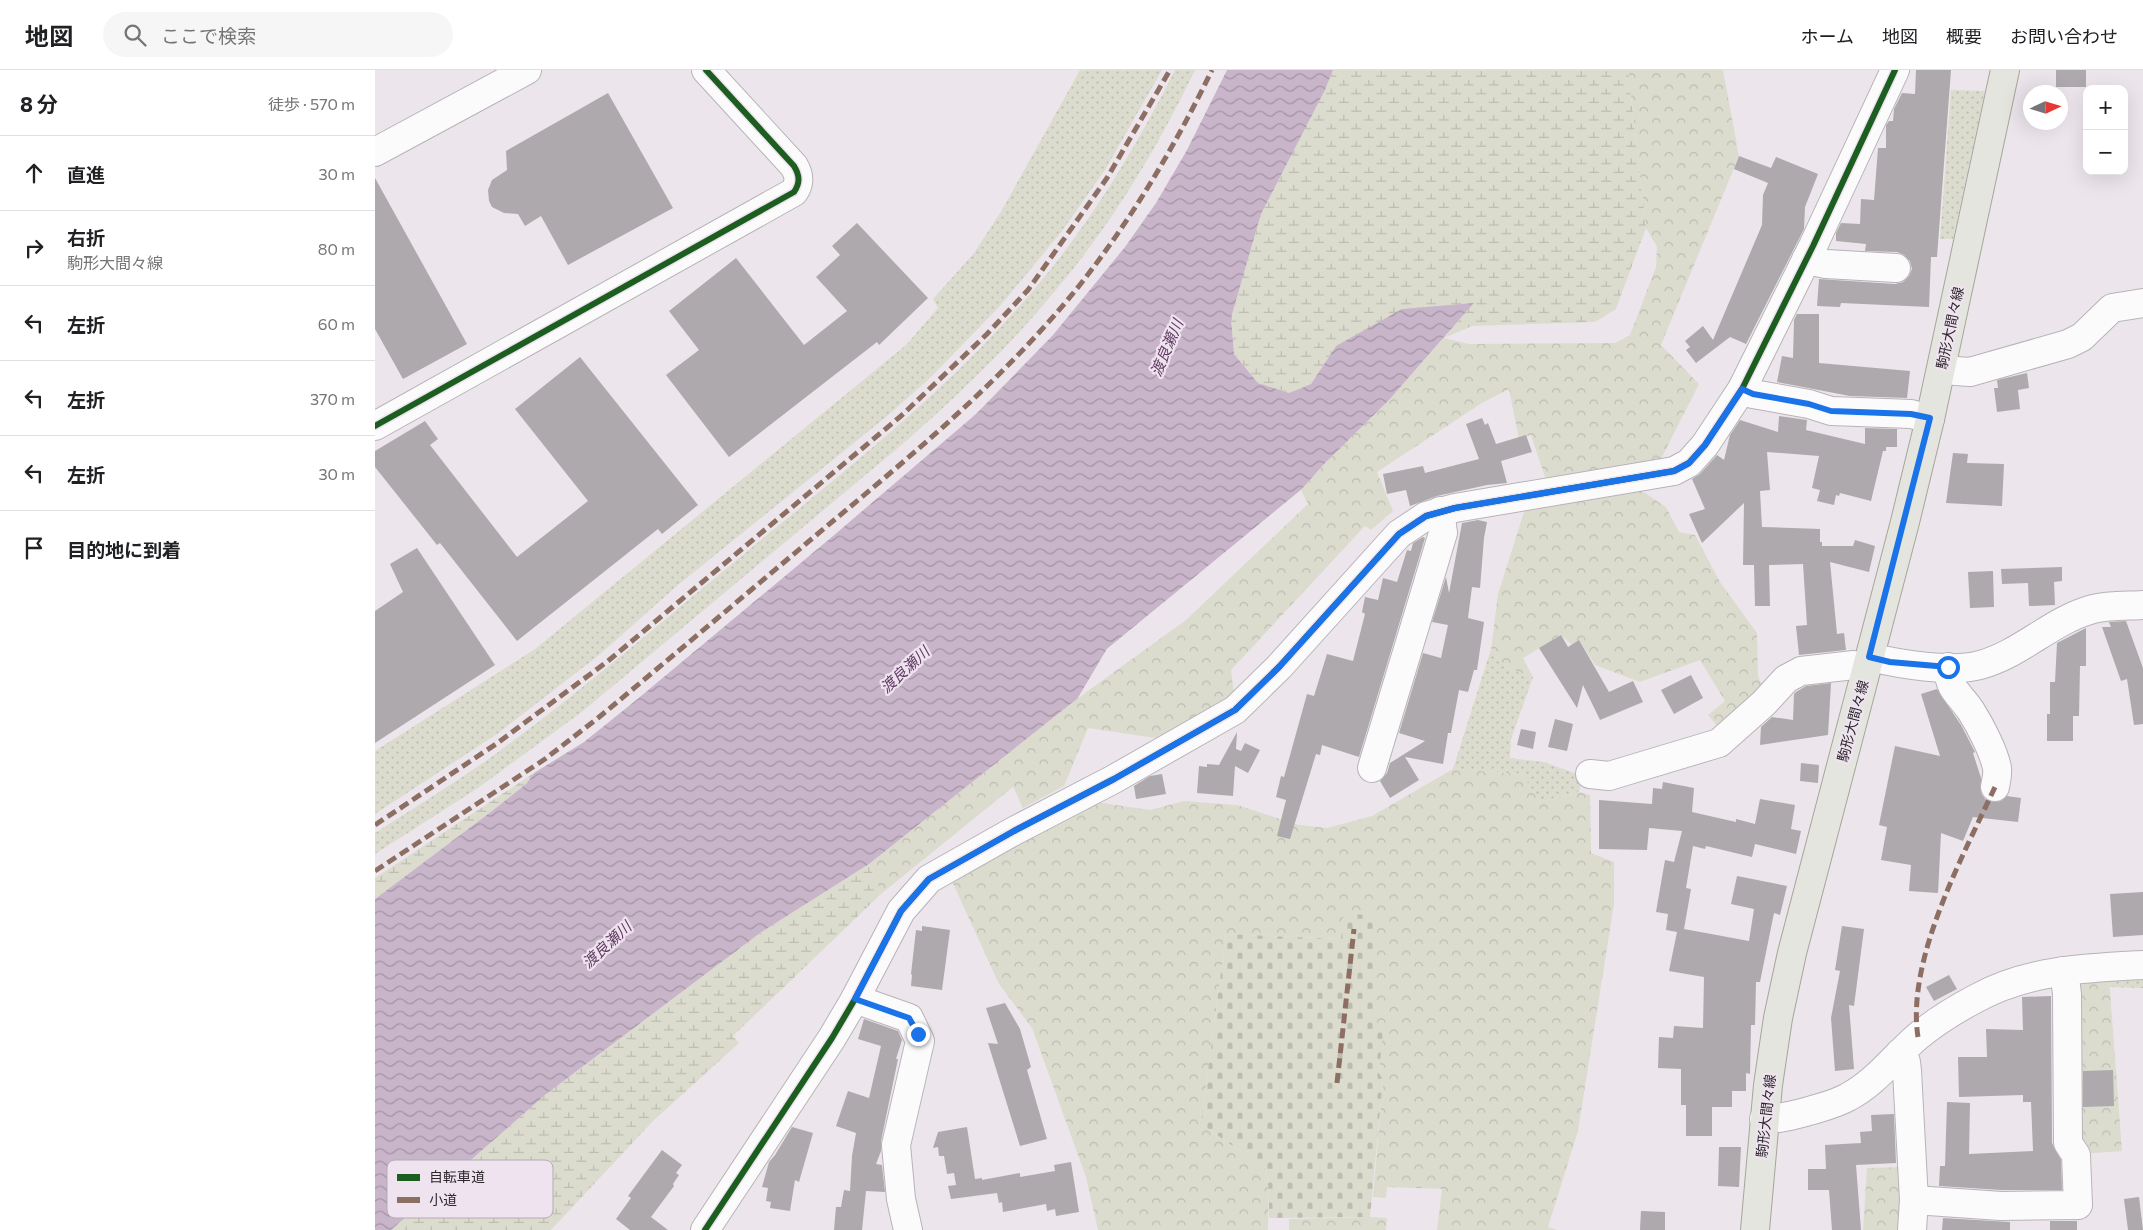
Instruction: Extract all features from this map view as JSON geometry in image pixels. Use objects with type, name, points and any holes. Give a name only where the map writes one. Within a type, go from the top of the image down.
[{"type":"main road","name":"駒形大間々線","points":[[1755,1230],[1765,1118],[1778,1018],[1792,953],[1942,370],[2005,70]]},
{"type":"street","points":[[375,152],[527,70]]},
{"type":"street","points":[[375,426],[793,192],[798,185],[799,178],[794,166],[705,70]]},
{"type":"street","points":[[705,1230],[822,1054],[855,999],[901,911],[929,879],[1014,831],[1114,779],[1235,710],[1279,667],[1399,534],[1417,520],[1440,511],[1674,471],[1689,463],[1705,445],[1742,389],[1806,260],[1895,70]]},
{"type":"street","points":[[1806,260],[1826,264],[1896,268]]},
{"type":"street","points":[[1942,370],[1970,372],[2068,344],[2082,337],[2112,308],[2143,303]]},
{"type":"street","points":[[1742,389],[1753,394],[1809,404],[1831,411],[1911,414],[1930,418]]},
{"type":"street","points":[[1373,768],[1443,533],[1440,511]]},
{"type":"street","points":[[1590,774],[1609,776],[1719,743],[1786,679],[1801,671],[1868,662],[1948,667],[1979,666],[2017,650],[2062,622],[2092,609],[2105,606],[2141,612]]},
{"type":"street","points":[[1948,667],[1950,683],[1954,691],[1971,710],[1991,750],[1997,769],[1995,787]]},
{"type":"street","points":[[1765,1118],[1776,1119],[1793,1115],[1845,1099],[1871,1081],[1930,1027],[1979,997],[2020,980],[2064,971],[2143,965]]},
{"type":"street","points":[[1914,1200],[2001,1206],[2078,1205],[2076,1156],[2068,1143],[2067,994],[2064,971]]},
{"type":"street","points":[[855,999],[909,1018],[913,1022],[920,1041],[896,1145],[901,1199],[907,1230]]},
{"type":"street","points":[[1900,1053],[1907,1071],[1914,1200],[1913,1230]]},
{"type":"green space","points":[[1080,70],[1162,70],[1105,170],[1062,231],[1000,306],[929,379],[886,417],[678,585],[599,655],[497,734],[375,814],[375,751],[535,649],[906,345],[938,308],[933,299],[974,253],[1002,210]]},
{"type":"green space","points":[[1175,70],[1195,70],[1165,128],[1132,185],[1076,266],[1038,311],[983,370],[905,442],[583,711],[478,788],[375,854],[375,833],[486,761],[590,682],[891,432],[966,362],[1036,287],[1076,236],[1129,155]]},
{"type":"green space","points":[[1333,70],[1628,70],[1646,228],[1616,309],[1595,322],[1472,326],[1444,338],[1473,304],[1336,346],[1311,384],[1289,393],[1258,383],[1234,354],[1231,318],[1261,214],[1325,90]]},
{"type":"green space","points":[[1628,70],[1723,70],[1739,156],[1661,345],[1699,384],[1659,463],[1547,483],[1531,435],[1519,439],[1509,389],[1482,403],[1377,472],[1393,511],[1371,530],[1365,526],[1231,670],[1234,694],[1162,739],[1088,728],[1064,786],[1023,808],[1013,787],[881,894],[869,864],[1078,698],[1186,620],[1308,504],[1301,490],[1325,463],[1389,400],[1444,338],[1469,344],[1615,343],[1630,335],[1656,267],[1657,247],[1646,228]]},
{"type":"green space","points":[[1951,90],[1985,91],[1953,239],[1940,239]]},
{"type":"green space","points":[[1639,489],[1666,507],[1679,532],[1695,535],[1720,582],[1757,633],[1758,675],[1768,692],[1723,733],[1708,715],[1725,701],[1700,660],[1640,682],[1595,665],[1579,640],[1572,645],[1561,635],[1523,658],[1533,677],[1506,668],[1491,649],[1498,594],[1525,509]]},
{"type":"green space","points":[[1491,649],[1506,668],[1533,677],[1511,739],[1510,758],[1544,762],[1580,775],[1582,779],[1579,792],[1540,802],[1522,774],[1453,769]]},
{"type":"green space","points":[[1453,769],[1522,774],[1540,802],[1579,792],[1590,795],[1591,853],[1614,862],[1614,904],[1578,1131],[1548,1227],[1557,1230],[1437,1230],[1442,1189],[1387,1187],[1386,1198],[1373,1197],[1383,1080],[1379,1073],[1382,1032],[1375,1030],[1375,916],[1344,914],[1342,939],[1226,934],[1201,1124],[1266,1169],[1269,1192],[1268,1230],[1098,1230],[1086,1177],[1032,1028],[999,984],[950,877],[1096,802],[1150,810],[1184,801],[1237,805],[1299,825],[1327,828],[1372,816]]},
{"type":"green space","points":[[534,773],[526,784],[492,811],[375,899],[375,878]]},
{"type":"green space","points":[[869,864],[881,894],[733,1036],[739,1043],[652,1122],[551,1230],[391,1230],[405,1218],[553,1218],[553,1160],[471,1160],[545,1095],[760,933]]},
{"type":"green space","points":[[1344,913],[1375,916],[1375,1030],[1383,1032],[1379,1073],[1383,1080],[1370,1217],[1269,1218],[1269,1192],[1266,1169],[1201,1124],[1226,934],[1341,939]]},
{"type":"green space","points":[[2143,976],[2143,988],[2110,987],[2109,977]]},
{"type":"green space","points":[[2109,977],[2122,1151],[2080,1154],[2076,983]]},
{"type":"green space","points":[[1906,1167],[1906,1230],[1863,1230],[1867,1168]]},
{"type":"green space","points":[[1387,1218],[1386,1230],[1289,1230],[1289,1219]]},
{"type":"water","name":"渡良瀬川","points":[[1227,70],[1333,70],[1325,90],[1261,214],[1231,318],[1234,354],[1258,383],[1289,393],[1311,384],[1336,346],[1402,309],[1474,303],[1389,400],[1325,463],[1301,490],[1107,649],[1078,698],[869,864],[760,933],[545,1095],[471,1160],[387,1160],[387,1218],[405,1218],[391,1230],[375,1230],[375,899],[492,811],[526,784],[534,773],[584,742],[635,701],[976,414],[1053,335],[1125,247],[1156,203],[1187,150]]},
{"type":"pier","points":[[1301,490],[1302,492],[1109,651],[1084,694],[1078,698],[1107,649]]},
{"type":"building","points":[[1916,70],[1951,70],[1937,257],[1931,257],[1929,307],[1841,303],[1840,307],[1817,306],[1819,279],[1895,284],[1903,282],[1909,276],[1912,269],[1910,261],[1904,255],[1897,252],[1865,251],[1866,244],[1836,241],[1836,233],[1841,223],[1860,224],[1861,199],[1874,200],[1878,148],[1886,148],[1886,125],[1889,121],[1893,121],[1894,109],[1902,93],[1915,94]]},
{"type":"building","points":[[2056,70],[2086,70],[2086,85],[2083,85],[2083,87],[2056,85]]},
{"type":"building","points":[[608,93],[673,208],[568,265],[541,216],[525,226],[518,214],[504,213],[492,207],[489,201],[488,190],[492,180],[507,170],[506,151]]},
{"type":"building","points":[[1739,156],[1771,168],[1776,157],[1818,174],[1805,207],[1804,229],[1746,344],[1730,337],[1696,363],[1686,350],[1690,347],[1685,341],[1703,326],[1713,340],[1762,225],[1763,195],[1768,183],[1734,169]]},
{"type":"building","points":[[375,178],[467,344],[403,379],[375,329]]},
{"type":"building","points":[[857,223],[928,298],[879,345],[877,342],[729,457],[666,375],[699,350],[669,311],[736,258],[804,345],[847,311],[816,277],[840,255],[832,246]]},
{"type":"building","points":[[1797,314],[1819,314],[1819,363],[1910,371],[1907,398],[1850,396],[1777,382],[1782,356],[1793,358],[1794,320]]},
{"type":"building","points":[[580,357],[698,505],[662,534],[658,529],[517,641],[440,543],[437,545],[375,467],[375,451],[425,421],[438,439],[430,445],[517,557],[588,501],[515,409]]},
{"type":"building","points":[[2027,373],[2029,388],[2018,390],[2020,409],[1997,412],[1994,388],[1998,388],[1997,380]]},
{"type":"building","points":[[1779,416],[1807,420],[1806,430],[1865,444],[1865,428],[1897,429],[1897,447],[1886,447],[1886,451],[1883,451],[1871,501],[1840,493],[1839,496],[1836,495],[1834,505],[1817,501],[1820,490],[1812,488],[1819,456],[1767,452],[1770,490],[1760,491],[1762,527],[1820,529],[1820,542],[1822,542],[1822,546],[1853,546],[1855,540],[1875,546],[1869,572],[1830,562],[1837,634],[1844,633],[1846,650],[1799,655],[1796,626],[1807,625],[1803,564],[1769,565],[1770,606],[1755,606],[1754,565],[1743,565],[1744,503],[1702,543],[1689,514],[1705,509],[1692,479],[1700,474],[1717,455],[1724,460],[1730,435],[1740,420],[1778,432]]},
{"type":"building","points":[[1482,418],[1485,425],[1488,423],[1496,444],[1526,435],[1532,452],[1501,461],[1507,483],[1487,485],[1437,496],[1410,506],[1406,490],[1387,494],[1383,474],[1423,466],[1425,473],[1479,459],[1466,424]]},
{"type":"building","points":[[1953,453],[1968,454],[1967,463],[2004,464],[2002,506],[1946,503]]},
{"type":"building","points":[[1478,520],[1487,522],[1480,588],[1472,587],[1468,618],[1484,622],[1477,670],[1474,670],[1468,692],[1459,690],[1451,733],[1448,733],[1443,764],[1405,757],[1419,780],[1390,798],[1380,781],[1387,773],[1390,763],[1425,741],[1399,733],[1423,653],[1441,658],[1448,625],[1432,622],[1446,577],[1449,593],[1462,523]]},
{"type":"building","points":[[1423,537],[1425,538],[1359,757],[1322,745],[1320,755],[1316,754],[1290,839],[1277,836],[1286,800],[1276,797],[1281,776],[1284,777],[1307,694],[1314,696],[1327,654],[1353,661],[1365,614],[1362,612],[1365,597],[1378,600],[1383,578],[1397,582],[1407,550],[1411,551],[1413,543]]},
{"type":"building","points":[[417,548],[495,665],[375,743],[375,611],[403,592],[390,564]]},
{"type":"building","points":[[2062,567],[2062,581],[2054,582],[2055,605],[2029,606],[2028,583],[2002,584],[2001,569]]},
{"type":"building","points":[[1993,571],[1994,607],[1970,608],[1968,572]]},
{"type":"building","points":[[2126,621],[2143,668],[2143,724],[2134,725],[2127,679],[2121,681],[2102,627],[2111,627],[2109,622]]},
{"type":"building","points":[[2086,628],[2086,666],[2080,666],[2079,716],[2073,716],[2073,741],[2047,741],[2047,714],[2050,714],[2050,682],[2055,682],[2057,643]]},
{"type":"building","points":[[1561,635],[1568,647],[1579,640],[1609,692],[1633,681],[1643,702],[1600,720],[1583,685],[1577,708],[1539,648]]},
{"type":"building","points":[[1691,675],[1703,698],[1674,714],[1661,690]]},
{"type":"building","points":[[1831,683],[1828,735],[1760,745],[1761,727],[1772,717],[1793,720],[1794,694],[1796,692],[1806,686]]},
{"type":"building","points":[[1937,689],[1961,725],[1975,752],[1973,753],[1981,778],[1981,793],[1985,799],[1993,802],[2001,801],[2007,796],[2021,798],[2018,822],[1973,817],[1963,841],[1941,833],[1938,893],[1909,891],[1911,865],[1881,860],[1887,827],[1879,825],[1895,746],[1940,756],[1921,694]]},
{"type":"building","points":[[1555,719],[1573,724],[1567,751],[1548,747]]},
{"type":"building","points":[[1521,729],[1536,732],[1533,749],[1517,745]]},
{"type":"building","points":[[1237,732],[1236,749],[1241,751],[1245,743],[1260,750],[1248,773],[1235,766],[1233,796],[1197,793],[1199,766],[1207,767],[1207,764],[1219,765]]},
{"type":"building","points":[[1801,763],[1819,765],[1818,783],[1800,781]]},
{"type":"building","points":[[1162,774],[1166,794],[1136,799],[1134,786],[1150,776]]},
{"type":"building","points":[[1663,782],[1694,788],[1692,812],[1736,822],[1736,819],[1755,824],[1760,799],[1795,805],[1791,829],[1801,831],[1796,854],[1755,844],[1752,857],[1706,846],[1705,849],[1693,846],[1686,888],[1691,889],[1684,929],[1749,941],[1754,909],[1731,904],[1737,876],[1787,886],[1780,915],[1774,913],[1760,982],[1756,982],[1755,1025],[1751,1025],[1750,1074],[1746,1073],[1746,1091],[1732,1091],[1732,1107],[1712,1107],[1712,1136],[1686,1136],[1686,1105],[1681,1105],[1681,1069],[1658,1068],[1659,1037],[1673,1038],[1674,1026],[1703,1028],[1704,977],[1669,971],[1677,932],[1666,930],[1668,914],[1656,912],[1665,860],[1674,862],[1682,831],[1649,828],[1647,850],[1599,849],[1599,800],[1652,804],[1653,788],[1662,789]]},
{"type":"building","points":[[2143,892],[2143,935],[2113,937],[2110,894]]},
{"type":"building","points":[[922,926],[950,930],[942,990],[911,986],[916,930],[922,931]]},
{"type":"building","points":[[1842,926],[1864,929],[1854,1006],[1849,1005],[1854,1069],[1835,1071],[1831,1018],[1840,971],[1835,970]]},
{"type":"building","points":[[1949,975],[1957,989],[1934,1001],[1926,987]]},
{"type":"building","points":[[2051,996],[2052,1143],[2061,1160],[2062,1190],[2001,1190],[1939,1186],[1940,1166],[1945,1166],[1947,1102],[1970,1103],[1969,1154],[2033,1151],[2031,1102],[2023,1102],[2023,1095],[1959,1097],[1958,1057],[1987,1057],[1986,1029],[2023,1030],[2022,997]]},
{"type":"building","points":[[1005,1003],[1020,1029],[1031,1067],[1027,1070],[1047,1139],[1020,1146],[988,1043],[998,1044],[986,1008]]},
{"type":"building","points":[[864,1019],[898,1031],[902,1040],[896,1059],[898,1059],[881,1141],[881,1151],[876,1164],[882,1165],[885,1192],[866,1191],[862,1230],[834,1230],[836,1207],[841,1207],[844,1190],[850,1191],[852,1156],[856,1133],[836,1126],[848,1091],[869,1098],[881,1046],[858,1039]]},
{"type":"building","points":[[2113,1070],[2114,1106],[2083,1107],[2083,1071]]},
{"type":"building","points":[[1894,1114],[1896,1163],[1856,1165],[1861,1230],[1832,1230],[1829,1190],[1808,1190],[1808,1169],[1826,1169],[1825,1145],[1861,1143],[1860,1132],[1872,1131],[1871,1115]]},
{"type":"building","points":[[792,1127],[813,1133],[799,1182],[795,1180],[790,1211],[770,1208],[771,1202],[766,1201],[768,1188],[762,1187],[769,1162]]},
{"type":"building","points":[[967,1127],[975,1179],[982,1178],[982,1180],[1020,1173],[1020,1177],[1055,1171],[1054,1165],[1071,1162],[1079,1212],[1056,1216],[1055,1209],[1047,1211],[1046,1204],[1003,1212],[1002,1202],[999,1203],[997,1193],[951,1199],[948,1186],[956,1185],[954,1173],[947,1174],[944,1156],[939,1156],[938,1147],[933,1148],[938,1132]]},
{"type":"building","points":[[1719,1147],[1741,1147],[1739,1187],[1718,1186]]},
{"type":"building","points":[[662,1150],[682,1165],[676,1173],[679,1175],[673,1184],[674,1186],[651,1217],[668,1230],[630,1230],[616,1219],[631,1198],[628,1196]]},
{"type":"building","points":[[2139,1197],[2143,1230],[2128,1230],[2124,1199]]},
{"type":"building","points":[[1641,1211],[1665,1212],[1665,1230],[1640,1230]]},
{"type":"building","points":[[1943,1218],[2010,1222],[2010,1230],[1942,1230]]},
{"type":"building","points":[[2050,1221],[2077,1221],[2077,1230],[2050,1230]]},
{"type":"marked path","points":[[375,825],[496,744],[608,661],[901,416],[987,334],[1028,290],[1107,178],[1170,70]]},
{"type":"marked path","points":[[375,871],[545,759],[598,718],[927,442],[991,382],[1051,319],[1079,286],[1117,235],[1168,154],[1212,70]]},
{"type":"marked path","points":[[1918,1037],[1917,1007],[1920,975],[1929,942],[1953,876],[1995,787]]},
{"type":"marked path","points":[[1337,1083],[1354,929]]},
{"type":"cycle path","points":[[375,426],[794,192],[798,179],[794,166],[706,70]]},
{"type":"cycle path","points":[[705,1230],[832,1038],[855,999],[901,911],[929,879],[1014,831],[1114,779],[1235,710],[1279,667],[1399,534],[1426,516],[1455,508],[1674,471],[1689,463],[1705,445],[1742,389],[1813,246],[1895,70]]},
{"type":"route","points":[[918,1034],[913,1022],[909,1018],[855,999],[891,927],[911,898],[929,879],[1014,831],[1114,779],[1239,707],[1279,667],[1387,545],[1417,520],[1440,511],[1455,508],[1674,471],[1689,463],[1705,445],[1742,389],[1753,394],[1809,404],[1831,411],[1911,414],[1930,418],[1869,657],[1890,662],[1948,667]]}]
